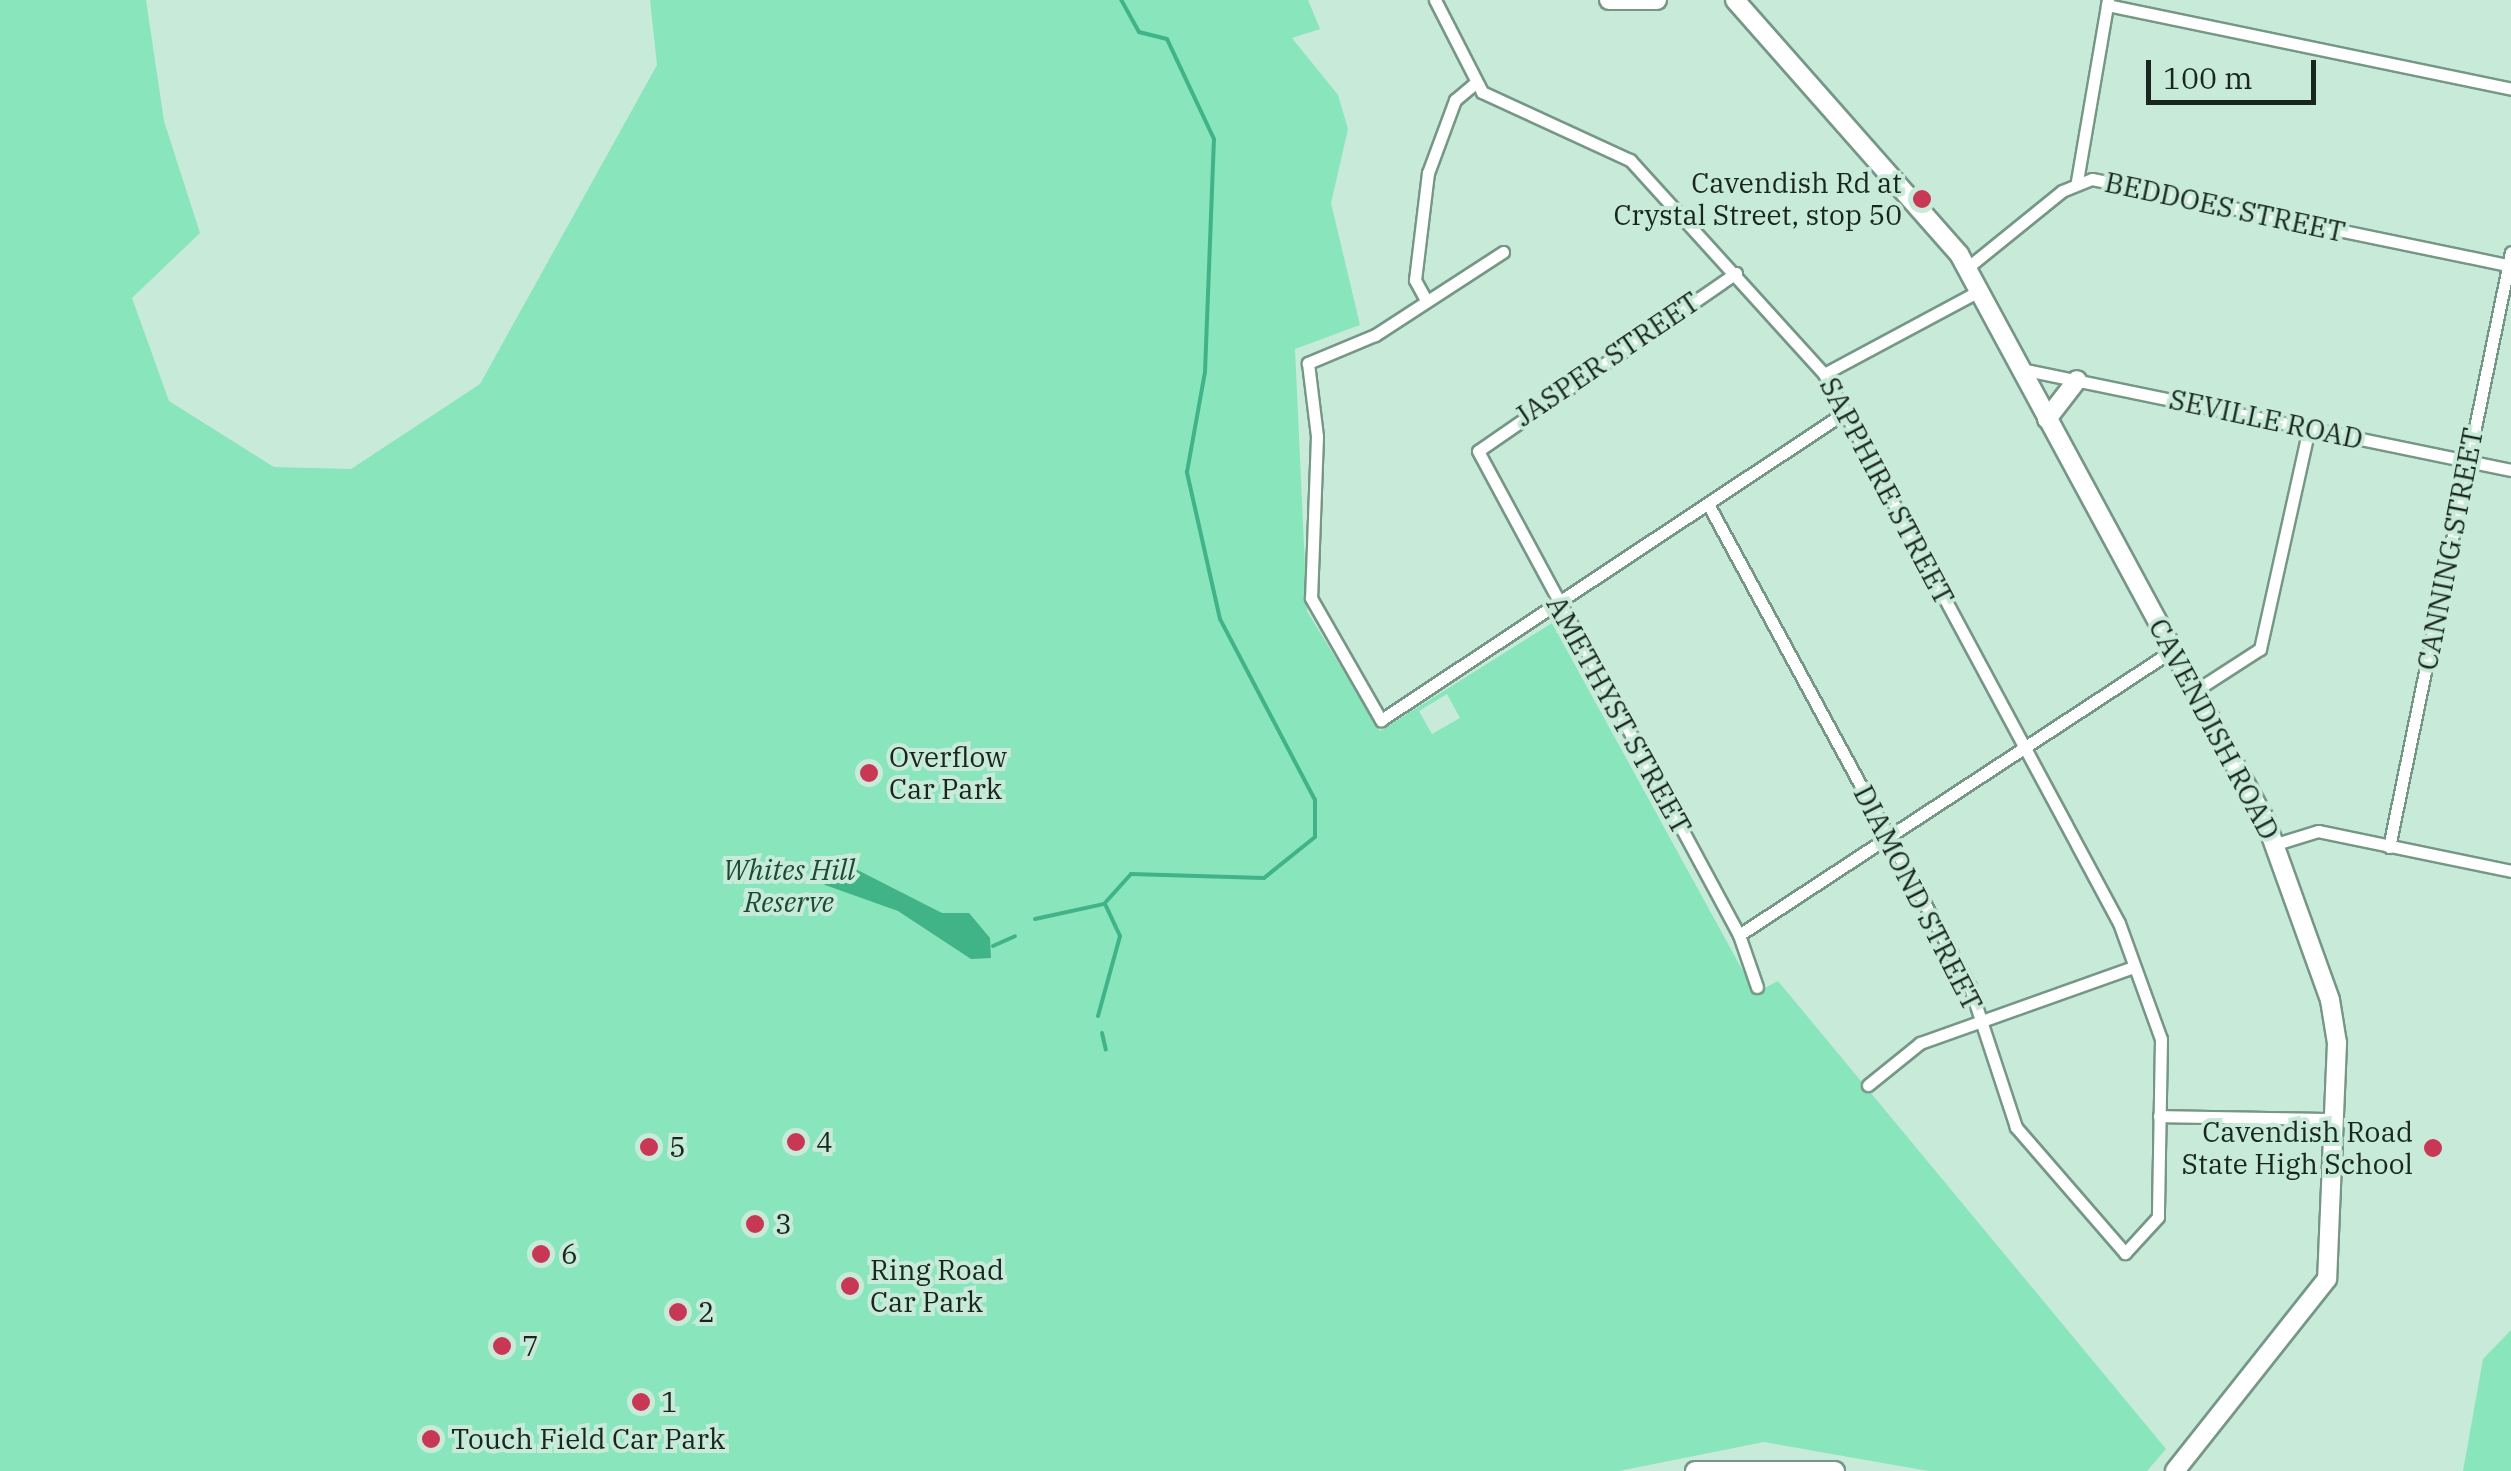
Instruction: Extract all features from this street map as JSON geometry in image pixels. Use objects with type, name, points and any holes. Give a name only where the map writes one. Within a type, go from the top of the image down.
[{"type":"main road","points":[[1609,0],[1657,0]]},
{"type":"main road","name":"CAVENDISH ROAD","points":[[1735,0],[1769,46],[1966,268],[2276,844],[2334,1014],[2335,1119],[2325,1284],[2175,1471]]},
{"type":"main road","name":"CAVENDISH ROAD","points":[[1749,0],[1769,46]]},
{"type":"main road","points":[[2048,419],[2077,380]]},
{"type":"main road","points":[[1695,1471],[1835,1471]]},
{"type":"street","points":[[1426,300],[1415,280],[1428,173],[1455,100],[1474,82],[1435,0]]},
{"type":"street","points":[[2077,181],[2107,2],[2511,89]]},
{"type":"street","name":"SAPPHIRE STREET","points":[[1474,82],[1497,102],[1630,160],[1824,374],[2024,748],[2134,968],[2161,1038],[2158,1116]]},
{"type":"street","name":"BEDDOES STREET","points":[[1966,268],[2077,181],[2510,266]]},
{"type":"street","points":[[1503,252],[1426,300],[1308,363],[1316,436],[1311,598],[1381,720],[1844,413]]},
{"type":"street","name":"CANNING STREET","points":[[2389,846],[2511,252]]},
{"type":"street","name":"JASPER STREET","points":[[1479,444],[1736,274]]},
{"type":"street","points":[[1824,374],[1979,291]]},
{"type":"street","name":"SEVILLE ROAD","points":[[2021,370],[2511,470]]},
{"type":"street","points":[[2194,691],[2260,648],[2308,428]]},
{"type":"street","name":"AMETHYST STREET","points":[[1479,444],[1558,602],[1739,935],[1757,988]]},
{"type":"street","name":"DIAMOND STREET","points":[[1708,504],[1982,1022],[2023,1138],[2125,1254],[2158,1217],[2158,1116]]},
{"type":"street","points":[[1739,935],[2173,650]]},
{"type":"street","points":[[2276,844],[2312,831],[2511,871]]},
{"type":"street","points":[[1868,1086],[1920,1044],[2134,968]]},
{"type":"street","points":[[2158,1116],[2335,1119]]},
{"type":"green space","name":"Whites Hill Reserve","points":[[0,0],[146,0],[164,121],[200,233],[132,298],[169,401],[274,467],[351,469],[480,384],[657,65],[650,0],[1308,0],[1320,29],[1292,38],[1338,95],[1348,129],[1331,203],[1360,325],[1295,349],[1307,611],[1380,731],[1552,623],[1755,993],[1778,981],[2166,1449],[2147,1471],[1928,1471],[1764,1442],[1619,1471],[0,1471]],"holes":[[[1447,694],[1460,718],[1432,734],[1419,711]]]},
{"type":"green space","points":[[2511,1330],[2511,1471],[2463,1471],[2483,1359]]},
{"type":"shaded area","points":[[832,857],[942,913],[969,913],[990,938],[991,958],[971,959],[898,911],[825,885],[814,874]]},
{"type":"waterway","points":[[1035,919],[1104,904],[1131,874],[1264,878],[1315,837],[1315,800],[1220,619],[1187,472],[1205,372],[1214,139],[1167,39],[1139,32],[1121,0]]},
{"type":"waterway","points":[[1098,1016],[1120,936],[1106,906]]},
{"type":"waterway","points":[[993,946],[1015,936]]},
{"type":"waterway","points":[[1102,1033],[1106,1050]]},
{"type":"place","name":"Cavendish Rd at Crystal Street, stop 50","points":[[1922,199]]},
{"type":"place","name":"Overflow Car Park","points":[[869,773]]},
{"type":"place","name":"4","points":[[796,1142]]},
{"type":"place","name":"5","points":[[649,1147]]},
{"type":"place","name":"Cavendish Road State High School","points":[[2433,1148]]},
{"type":"place","name":"3","points":[[755,1224]]},
{"type":"place","name":"6","points":[[541,1254]]},
{"type":"place","name":"Ring Road Car Park","points":[[850,1286]]},
{"type":"place","name":"2","points":[[678,1312]]},
{"type":"place","name":"7","points":[[502,1346]]},
{"type":"place","name":"1","points":[[641,1402]]},
{"type":"place","name":"Touch Field Car Park","points":[[431,1439]]}]
